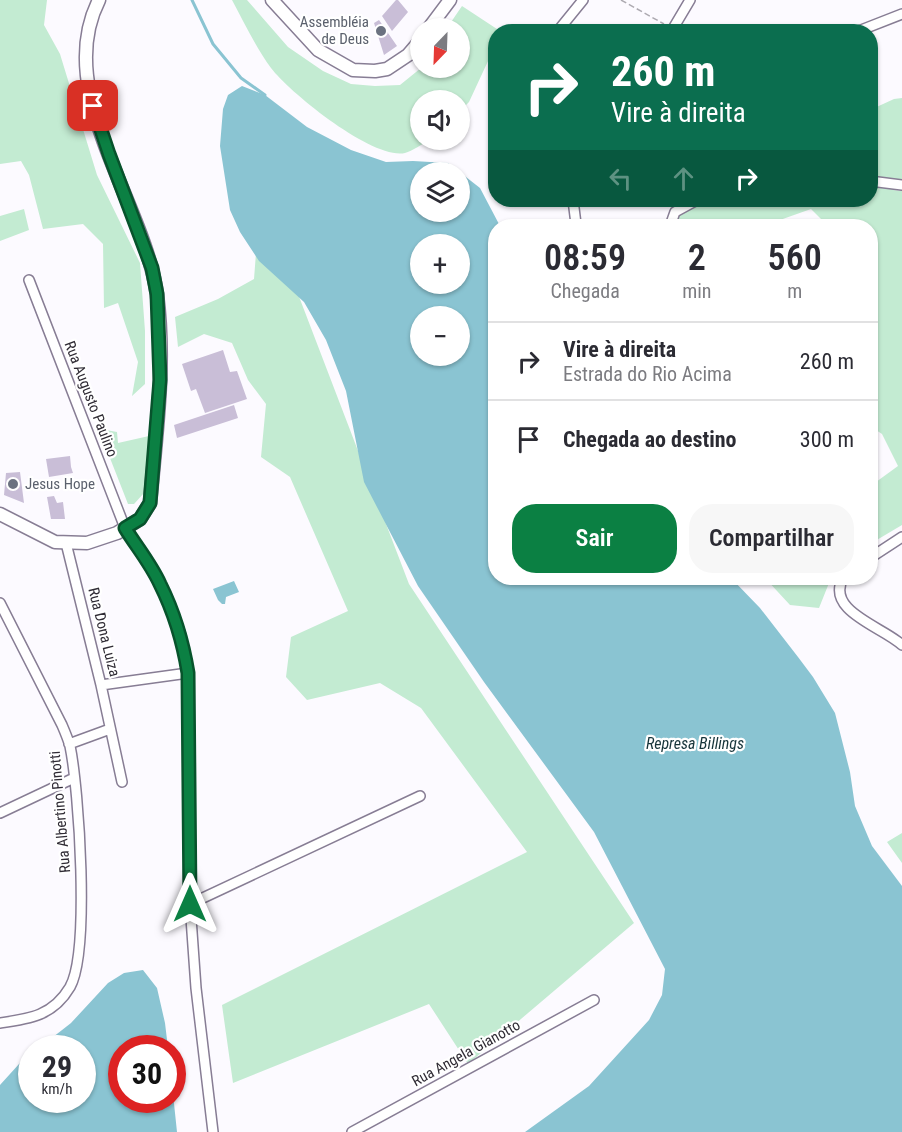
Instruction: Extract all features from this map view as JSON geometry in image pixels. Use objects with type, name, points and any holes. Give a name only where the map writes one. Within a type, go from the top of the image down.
[{"type":"main road","points":[[0,514],[55,542],[87,543],[125,528],[140,519],[150,503],[160,380],[157,294],[152,268],[109,154],[88,82],[86,39],[99,0]]},
{"type":"main road","points":[[272,0],[318,50],[352,70],[387,69],[397,64],[410,51]]},
{"type":"main road","points":[[436,18],[450,0]]},
{"type":"street","points":[[564,24],[583,0]]},
{"type":"street","points":[[678,24],[690,0]]},
{"type":"street","points":[[876,24],[902,14]]},
{"type":"street","points":[[878,182],[902,185]]},
{"type":"street","points":[[672,219],[675,212],[684,207]]},
{"type":"street","name":"Rua Augusto Paulino","points":[[29,280],[125,528]]},
{"type":"street","points":[[125,528],[160,583],[180,632],[188,673],[190,904],[196,988],[213,1132]]},
{"type":"street","points":[[878,553],[902,537]]},
{"type":"street","name":"Rua Dona Luiza","points":[[66,543],[122,782]]},
{"type":"street","points":[[841,585],[839,591],[842,601],[849,610],[902,645]]},
{"type":"street","name":"Rua Albertino Pinotti","points":[[0,603],[62,725],[69,744],[80,846],[80,941],[70,987],[48,1011],[34,1018],[0,1023]]},
{"type":"street","points":[[101,685],[188,673]]},
{"type":"street","points":[[69,744],[110,729]]},
{"type":"street","points":[[0,813],[74,778]]},
{"type":"street","points":[[190,904],[420,796]]},
{"type":"street","name":"Rua Angela Gianotto","points":[[352,1132],[594,1000]]},
{"type":"path","points":[[621,0],[662,24]]},
{"type":"green space","points":[[0,0],[47,0],[44,25],[60,54],[97,175],[140,263],[145,331],[145,384],[132,396],[138,362],[118,303],[104,308],[103,244],[83,224],[43,229],[29,175],[21,161],[0,164]]},
{"type":"green space","points":[[232,0],[247,0],[288,47],[323,71],[351,84],[400,85],[410,77],[470,78],[470,18],[454,18],[462,6],[489,24],[488,61],[470,100],[470,90],[410,90],[412,150],[405,153],[391,152],[373,146],[354,136],[313,108],[271,68]]},
{"type":"green space","points":[[902,98],[902,182],[893,190],[902,191],[902,525],[878,539],[878,481],[898,466],[882,434],[878,431],[878,219],[821,219],[811,209],[783,219],[676,219],[687,207],[878,207],[878,106]]},
{"type":"green space","points":[[24,209],[29,230],[0,241],[0,216]]},
{"type":"green space","points":[[256,253],[285,260],[409,584],[634,923],[468,1064],[429,1004],[233,1083],[222,1005],[527,852],[421,708],[380,683],[307,700],[286,677],[291,637],[348,611],[290,477],[261,457],[266,404],[248,380],[232,343],[204,334],[178,347],[175,317],[218,299],[254,279]]},
{"type":"green space","points":[[106,430],[117,432],[118,443],[149,436],[144,493],[134,504],[128,504],[108,453]]},
{"type":"green space","points":[[771,585],[828,585],[819,608],[790,605]]},
{"type":"green space","points":[[902,833],[902,863],[887,842]]},
{"type":"water","name":"Represa Billings","points":[[242,86],[265,95],[307,127],[351,150],[386,162],[413,161],[430,162],[410,162],[410,222],[470,222],[470,180],[480,188],[496,219],[488,219],[488,585],[738,585],[760,608],[813,677],[835,713],[850,772],[855,806],[872,846],[902,886],[902,1132],[525,1132],[589,1086],[649,1020],[662,995],[665,969],[594,832],[484,682],[418,586],[364,482],[346,391],[326,340],[304,302],[259,261],[240,232],[230,210],[220,146],[223,109],[228,95]]},
{"type":"water","points":[[234,581],[239,592],[226,597],[225,604],[222,604],[213,589]]},
{"type":"water","points":[[143,970],[157,988],[166,1035],[108,1035],[108,1113],[175,1113],[177,1132],[0,1132],[0,1085],[18,1065],[18,1113],[96,1113],[96,1035],[56,1035],[71,1023],[108,983],[124,973]]},
{"type":"building","points":[[396,0],[408,12],[392,31],[382,16]]},
{"type":"building","name":"Assembléia de Deus","points":[[379,20],[397,46],[384,55],[374,23]]},
{"type":"building","points":[[223,350],[230,372],[237,371],[247,399],[205,413],[196,389],[191,391],[182,364]]},
{"type":"building","points":[[234,405],[238,418],[177,438],[174,425]]},
{"type":"building","points":[[70,456],[73,473],[49,477],[46,459]]},
{"type":"building","name":"Jesus Hope","points":[[20,472],[24,503],[4,495],[6,473]]},
{"type":"building","points":[[54,496],[57,503],[63,502],[65,519],[51,519],[47,497]]},
{"type":"waterway","points":[[192,0],[213,44],[241,78],[265,95]]},
{"type":"place","name":"Assembléia de Deus","points":[[381,31]]},
{"type":"place","name":"Jesus Hope","points":[[13,484]]},
{"type":"route","points":[[93,106],[152,268],[159,308],[160,380],[150,503],[140,519],[125,528],[160,583],[180,632],[188,673],[190,904]]}]
